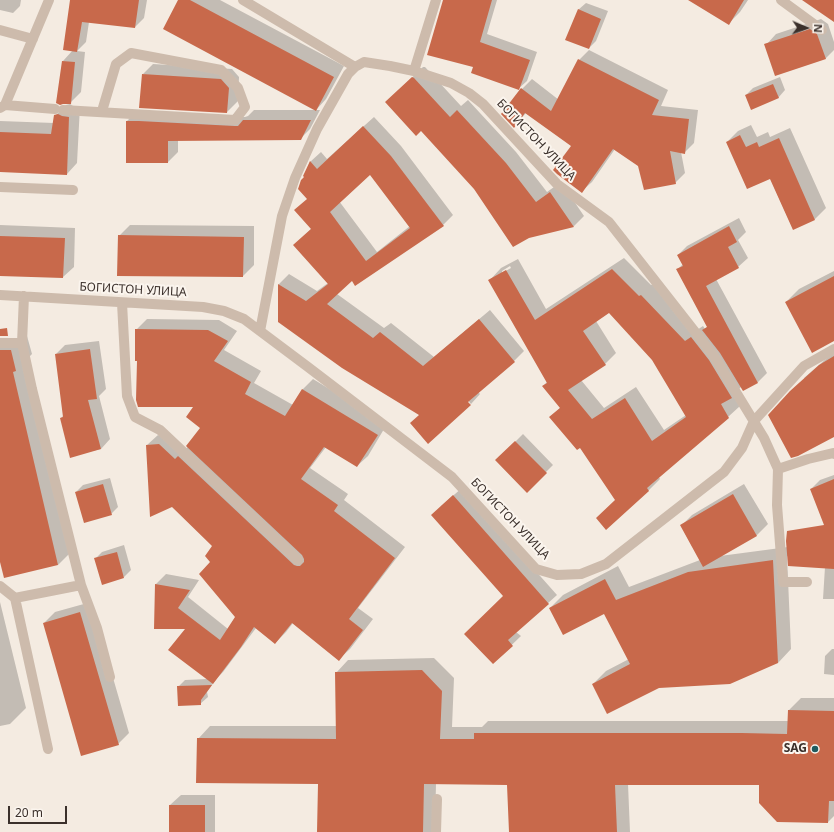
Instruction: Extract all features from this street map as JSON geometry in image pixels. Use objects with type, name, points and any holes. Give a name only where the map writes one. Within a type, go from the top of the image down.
[{"type":"street","points":[[49,0],[2,106],[235,120],[245,107],[238,88],[221,70],[131,53],[116,64],[102,111]]},
{"type":"street","points":[[243,0],[355,67],[348,74],[318,129],[295,178],[282,216],[260,331]]},
{"type":"street","points":[[414,71],[436,0]]},
{"type":"street","points":[[781,0],[822,30]]},
{"type":"street","points":[[0,30],[33,39]]},
{"type":"street","name":"БОГИСТОН УЛИЦА","points":[[355,67],[364,62],[414,71],[451,83],[469,93],[483,104],[557,184],[609,222],[714,356],[754,421]]},
{"type":"street","points":[[0,188],[73,190]]},
{"type":"street","name":"БОГИСТОН УЛИЦА","points":[[0,295],[203,307],[224,311],[244,319],[452,477],[536,569],[557,575],[581,574],[606,564],[724,472],[742,448],[754,421],[804,366],[834,349]]},
{"type":"street","points":[[24,296],[22,343],[32,389],[81,585],[97,628],[110,677]]},
{"type":"street","points":[[122,303],[126,396],[135,417],[160,430],[298,560]]},
{"type":"street","points":[[0,343],[22,343]]},
{"type":"street","points":[[754,421],[764,438],[778,469],[777,505],[783,582],[807,582]]},
{"type":"street","points":[[778,469],[808,459],[834,454]]},
{"type":"street","points":[[15,598],[81,585]]},
{"type":"street","points":[[0,586],[15,598],[48,749]]},
{"type":"street","points":[[436,799],[436,832]]},
{"type":"building","points":[[70,0],[139,0],[135,28],[82,22],[77,52],[63,50]]},
{"type":"building","points":[[178,0],[190,0],[334,77],[316,111],[163,29]]},
{"type":"building","points":[[443,0],[492,0],[480,42],[530,60],[519,90],[471,73],[473,67],[427,55]]},
{"type":"building","points":[[688,0],[744,0],[729,25]]},
{"type":"building","points":[[802,0],[834,0],[834,22]]},
{"type":"building","points":[[578,9],[601,19],[589,49],[565,40]]},
{"type":"building","points":[[810,29],[817,34],[826,59],[775,76],[764,44]]},
{"type":"building","points":[[578,59],[659,100],[652,115],[689,119],[685,154],[670,151],[676,184],[644,190],[638,166],[613,149],[582,193],[553,170],[571,146],[525,113],[514,128],[501,114],[521,88],[551,111]]},
{"type":"building","points":[[62,61],[75,62],[71,104],[60,105],[56,103]]},
{"type":"building","points":[[142,74],[221,79],[229,88],[227,113],[139,108]]},
{"type":"building","points":[[412,77],[450,117],[457,110],[506,163],[536,202],[550,192],[574,227],[529,238],[513,247],[474,189],[421,131],[416,136],[385,102]]},
{"type":"building","points":[[773,84],[779,98],[751,110],[745,95]]},
{"type":"building","points":[[58,114],[69,117],[67,175],[0,172],[0,132],[51,134],[54,115]]},
{"type":"building","points":[[243,120],[311,120],[301,140],[168,141],[168,163],[126,163],[126,121],[238,126]]},
{"type":"building","points":[[363,126],[391,156],[444,226],[355,286],[352,281],[327,304],[373,338],[380,332],[423,366],[479,319],[515,362],[468,402],[471,405],[428,444],[410,423],[419,415],[342,368],[278,322],[278,284],[306,301],[328,284],[293,245],[311,229],[294,210],[307,199],[298,189],[310,161],[317,169]],"holes":[[[370,175],[410,228],[366,261],[330,212]]]},
{"type":"building","points":[[740,135],[746,147],[757,142],[759,147],[779,138],[815,220],[793,230],[770,179],[747,189],[726,142]]},
{"type":"building","points":[[729,226],[737,242],[728,247],[739,268],[706,286],[758,383],[743,391],[720,353],[702,330],[707,327],[676,269],[683,266],[677,255]]},
{"type":"building","points":[[118,235],[244,237],[243,277],[117,276]]},
{"type":"building","points":[[0,236],[65,238],[63,278],[0,276]]},
{"type":"building","points":[[612,269],[639,296],[641,295],[685,341],[691,337],[709,360],[732,398],[721,404],[729,418],[647,488],[649,491],[606,530],[596,518],[615,500],[580,448],[577,450],[549,417],[560,408],[542,386],[547,383],[488,280],[506,270],[535,320]],"holes":[[[609,313],[652,360],[686,417],[652,441],[625,398],[592,419],[568,390],[606,365],[583,331]]]},
{"type":"building","points":[[834,276],[834,341],[812,353],[785,302]]},
{"type":"building","points":[[7,328],[8,336],[0,336],[0,329]]},
{"type":"building","points":[[135,329],[208,330],[228,341],[214,361],[251,382],[245,394],[285,416],[302,389],[378,435],[357,467],[324,447],[301,479],[338,505],[334,511],[395,558],[349,619],[363,630],[339,661],[292,623],[275,644],[254,627],[213,684],[168,650],[185,629],[154,629],[155,584],[190,590],[178,608],[220,640],[235,617],[199,574],[210,562],[205,556],[212,546],[172,507],[150,517],[146,445],[159,444],[175,459],[178,456],[294,565],[300,566],[304,562],[304,559],[302,555],[186,446],[200,428],[186,417],[193,407],[138,407],[136,400],[137,361],[135,361]]},
{"type":"building","points":[[90,349],[97,399],[88,400],[101,449],[70,458],[60,418],[63,417],[55,354]]},
{"type":"building","points":[[0,350],[11,350],[16,371],[13,372],[58,565],[4,578],[0,562]]},
{"type":"building","points":[[834,356],[834,437],[798,456],[791,458],[768,415],[790,391],[819,365]]},
{"type":"building","points":[[515,441],[547,473],[527,493],[495,460]]},
{"type":"building","points":[[834,479],[834,569],[788,566],[786,541],[787,531],[824,525],[810,489]]},
{"type":"building","points":[[103,484],[112,515],[84,523],[75,492]]},
{"type":"building","points":[[733,494],[757,536],[703,567],[680,525]]},
{"type":"building","points":[[453,495],[549,604],[508,640],[513,646],[493,664],[464,634],[503,596],[431,515]]},
{"type":"building","points":[[117,552],[124,578],[102,585],[94,558]]},
{"type":"building","points":[[773,560],[778,663],[730,684],[659,688],[607,714],[592,684],[630,664],[604,614],[563,635],[549,608],[605,579],[616,600],[688,572]]},
{"type":"building","points":[[80,612],[119,745],[81,756],[43,623]]},
{"type":"building","points":[[422,670],[442,691],[440,739],[474,739],[474,733],[787,734],[788,710],[834,711],[834,801],[829,801],[828,823],[777,822],[759,803],[759,785],[615,785],[617,832],[509,832],[507,785],[424,784],[423,832],[317,832],[318,784],[196,783],[197,738],[336,739],[335,672]]},
{"type":"building","points":[[212,685],[201,700],[201,705],[178,706],[177,686]]},
{"type":"building","points":[[169,805],[205,805],[205,832],[169,832]]},
{"type":"place","name":"SAG","points":[[815,749]]}]
